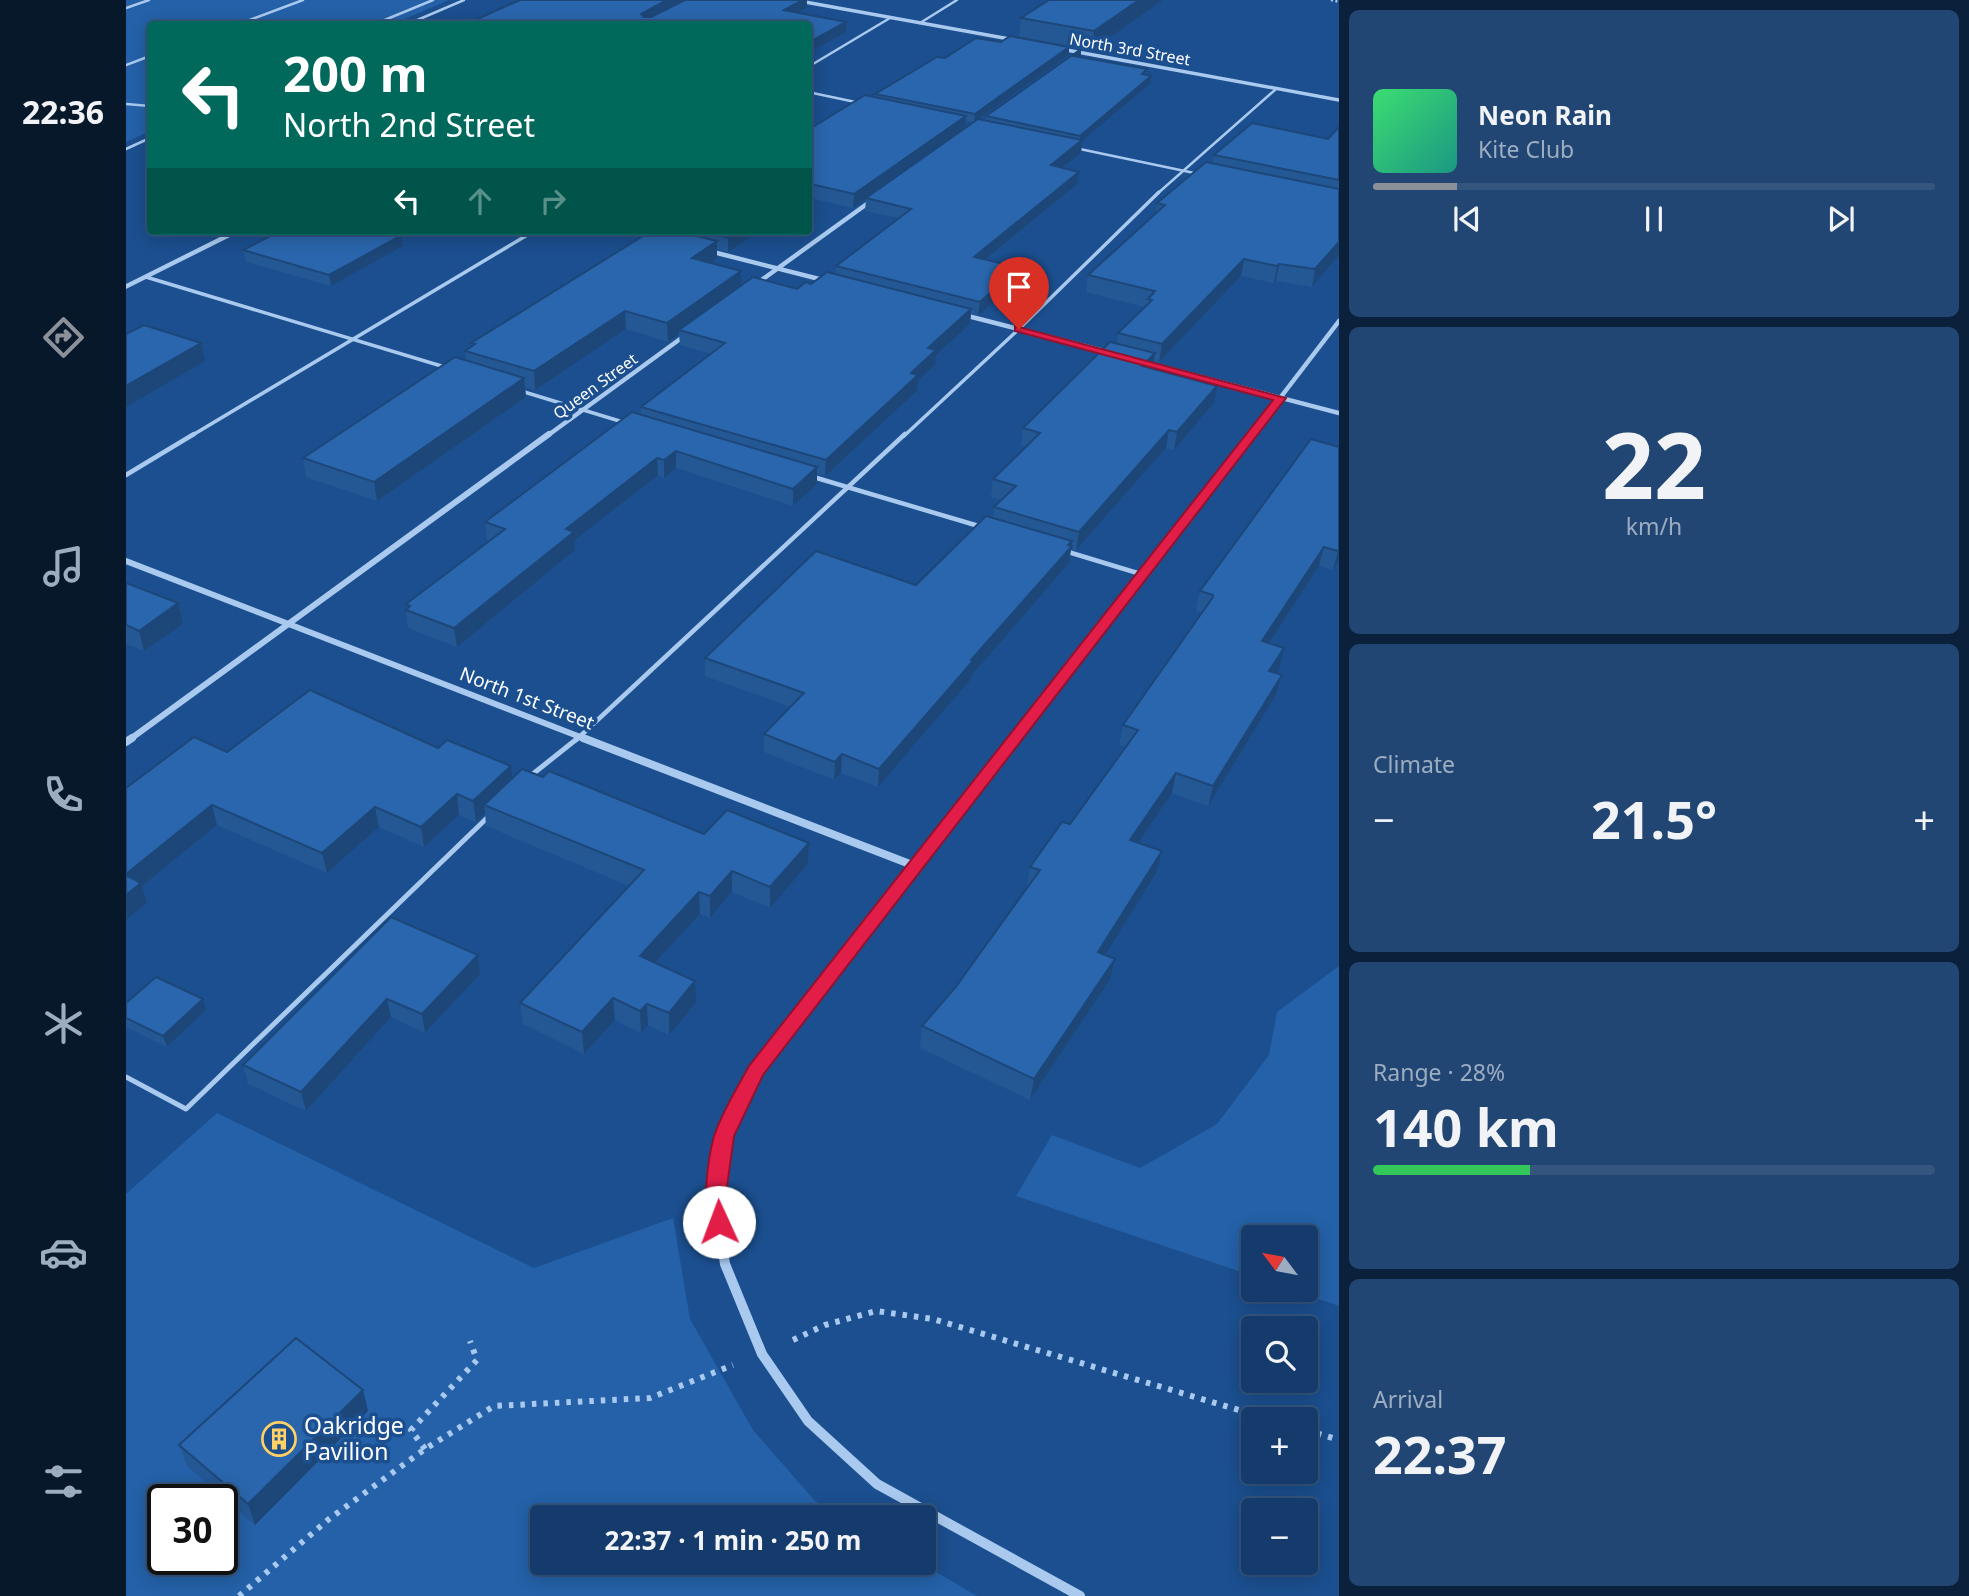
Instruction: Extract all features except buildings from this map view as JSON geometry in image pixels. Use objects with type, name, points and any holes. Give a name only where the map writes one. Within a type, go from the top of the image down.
[{"type":"street","points":[[793,0],[1024,42]]},
{"type":"street","name":"North 3rd Street","points":[[1050,47],[1339,100]]},
{"type":"street","points":[[1069,60],[1080,52]]},
{"type":"street","points":[[748,290],[876,198]]},
{"type":"street","points":[[126,287],[230,235]]},
{"type":"street","points":[[644,235],[667,241]]},
{"type":"street","points":[[706,251],[834,283]]},
{"type":"street","points":[[953,312],[1110,353]]},
{"type":"street","points":[[1080,1596],[877,1484],[808,1421],[762,1354],[725,1264],[715,1201],[724,1136],[755,1071],[1144,575],[1339,321]]},
{"type":"street","name":"Queen Street","points":[[126,742],[693,330]]},
{"type":"street","points":[[1136,360],[1339,413]]},
{"type":"street","name":"North 1st Street","points":[[126,561],[915,866]]},
{"type":"lane","points":[[126,9],[149,0]]},
{"type":"lane","points":[[247,21],[303,0]]},
{"type":"lane","points":[[382,21],[433,0]]},
{"type":"lane","points":[[415,21],[464,0]]},
{"type":"lane","points":[[920,23],[957,0]]},
{"type":"lane","points":[[812,65],[890,18]]},
{"type":"lane","points":[[126,65],[147,57]]},
{"type":"lane","points":[[522,784],[579,737],[1019,329],[1182,170],[1276,89]]},
{"type":"lane","points":[[812,93],[869,105]]},
{"type":"lane","points":[[126,104],[147,106]]},
{"type":"lane","points":[[126,149],[147,139]]},
{"type":"lane","points":[[1064,146],[1208,176]]},
{"type":"lane","points":[[126,475],[527,235]]},
{"type":"lane","points":[[146,277],[457,371]]},
{"type":"lane","points":[[508,387],[630,424]]},
{"type":"lane","points":[[797,472],[994,530]]},
{"type":"lane","points":[[1060,550],[1144,575]]},
{"type":"lane","points":[[126,1077],[186,1110],[492,813]]},
{"type":"path","points":[[1331,0],[1339,2]]},
{"type":"path","points":[[239,1596],[329,1519],[425,1449],[494,1406],[650,1398],[762,1354],[825,1325],[876,1311],[933,1320],[1241,1411]]},
{"type":"path","points":[[425,1449],[411,1430],[477,1360],[470,1341]]},
{"type":"path","points":[[1318,1434],[1339,1440]]},
{"type":"shaded area","points":[[126,0],[449,0],[400,21],[147,21],[147,132],[126,142]]},
{"type":"shaded area","points":[[1339,966],[1339,1306],[1318,1299],[1318,1225],[1241,1225],[1241,1272],[1016,1196],[1052,1135],[1140,1168],[1217,1124],[1269,1055],[1277,1012]]},
{"type":"shaded area","points":[[217,1113],[534,1268],[673,1218],[690,1319],[753,1430],[815,1501],[822,1505],[530,1505],[530,1575],[936,1575],[936,1572],[977,1596],[126,1596],[126,1194]]},
{"type":"place","name":"Oakridge Pavilion","points":[[279,1439]]},
{"type":"route","points":[[719,1222],[715,1201],[724,1136],[755,1071],[1280,398],[1019,329]]}]
